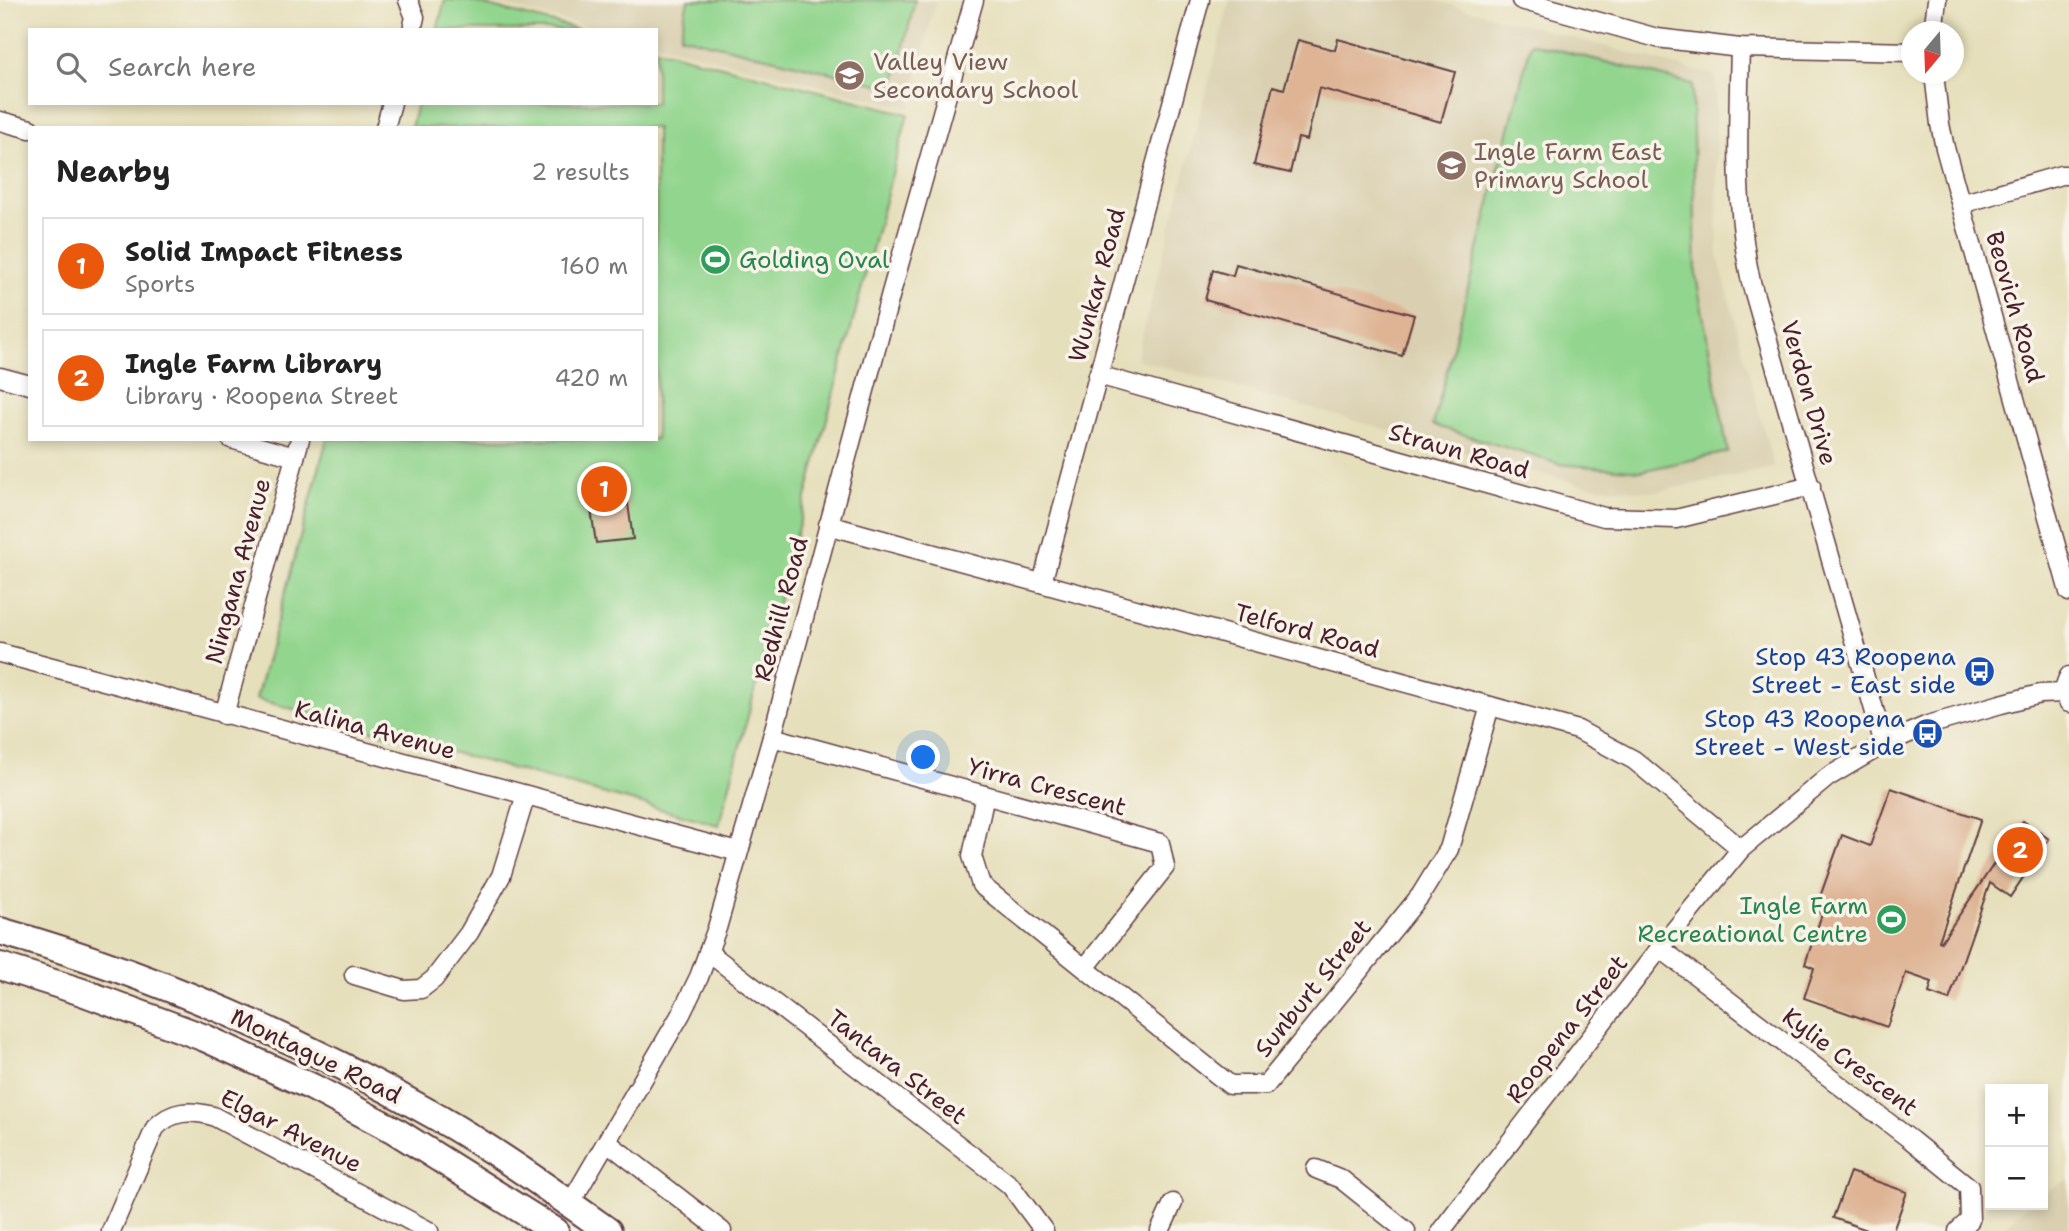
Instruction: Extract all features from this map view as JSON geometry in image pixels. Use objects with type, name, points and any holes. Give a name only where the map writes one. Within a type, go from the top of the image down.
[{"type":"main road","name":"Montague Road","points":[[0,930],[153,982],[241,1018],[317,1054],[436,1117],[526,1174],[608,1231]]},
{"type":"main road","name":"Montague Road","points":[[0,966],[82,992],[205,1038],[312,1087],[394,1130],[554,1231]]},
{"type":"main road","points":[[554,1231],[570,1204]]},
{"type":"street","points":[[408,0],[415,17],[412,28]]},
{"type":"street","name":"Redhill Road","points":[[570,1204],[681,1014],[699,978],[708,952],[772,737],[974,0]]},
{"type":"street","name":"Wunkar Road","points":[[1042,583],[1200,0]]},
{"type":"street","points":[[1521,0],[1657,38],[1740,48],[1901,52]]},
{"type":"street","points":[[1934,21],[1937,0]]},
{"type":"street","name":"Verdon Drive","points":[[1740,48],[1738,176],[1745,255],[1884,744]]},
{"type":"street","name":"Beovich Road","points":[[1935,84],[1940,124],[1961,204],[2069,592]]},
{"type":"street","points":[[386,126],[391,105]]},
{"type":"street","points":[[0,121],[28,128]]},
{"type":"street","points":[[1961,204],[2069,175]]},
{"type":"street","name":"Straun Road","points":[[1098,375],[1604,517],[1676,519],[1811,486]]},
{"type":"street","points":[[0,377],[28,384]]},
{"type":"street","points":[[246,441],[297,448]]},
{"type":"street","name":"Ningana Avenue","points":[[224,715],[297,448]]},
{"type":"street","name":"Telford Road","points":[[828,525],[1578,730],[1634,760],[1741,849]]},
{"type":"street","name":"Kalina Avenue","points":[[0,653],[738,852]]},
{"type":"street","name":"Roopena Street","points":[[1442,1230],[1660,948],[1741,849],[1828,777],[1884,744],[1928,725],[2040,694],[2067,690]]},
{"type":"street","name":"Sunburt Street","points":[[985,795],[972,856],[981,885],[1230,1085],[1266,1084],[1420,896],[1449,849],[1490,706]]},
{"type":"street","name":"Yirra Crescent","points":[[772,737],[1160,843],[1165,867],[1085,968]]},
{"type":"street","points":[[354,975],[404,990],[421,989],[434,979],[469,933],[501,876],[526,795]]},
{"type":"street","name":"Kylie Crescent","points":[[1660,948],[1969,1187],[1970,1220],[1958,1231]]},
{"type":"street","name":"Tantara Street","points":[[708,952],[1010,1185],[1044,1231]]},
{"type":"street","name":"Elgar Avenue","points":[[111,1231],[155,1128],[168,1116],[188,1111],[213,1116],[429,1231]]},
{"type":"street","points":[[607,1142],[722,1231]]},
{"type":"street","points":[[1316,1169],[1341,1179],[1406,1231]]},
{"type":"street","points":[[1160,1231],[1173,1203]]},
{"type":"shaded area","name":"Valley View Secondary School","points":[[483,0],[936,0],[909,108],[658,45],[658,28],[592,28]]},
{"type":"shaded area","name":"Ingle Farm East Primary School","points":[[1230,0],[1432,0],[1715,76],[1718,256],[1774,468],[1655,492],[1582,485],[1136,359]]},
{"type":"shaded area","points":[[2069,1179],[2069,1231],[2000,1231],[2022,1210],[2048,1210],[2048,1190]]},
{"type":"green space","points":[[445,0],[465,0],[573,28],[438,28]]},
{"type":"green space","points":[[688,0],[915,0],[894,88],[680,36]]},
{"type":"green space","points":[[1531,43],[1692,84],[1696,276],[1728,452],[1641,471],[1559,464],[1433,425]]},
{"type":"green space","points":[[658,50],[908,114],[719,825],[256,699],[326,441],[658,441],[658,126],[411,126],[417,105],[658,105]]},
{"type":"building","points":[[1338,39],[1455,72],[1441,122],[1319,88],[1307,140],[1298,138],[1290,173],[1254,165],[1273,86],[1284,89],[1298,40],[1335,50]]},
{"type":"building","points":[[1236,264],[1414,315],[1402,356],[1205,300],[1213,270],[1233,276]]},
{"type":"building","points":[[627,497],[633,539],[596,543],[590,503]]},
{"type":"building","points":[[1891,788],[1981,819],[1939,941],[1941,942],[2023,821],[2049,839],[2010,897],[1990,883],[1949,1000],[1929,993],[1932,982],[1906,973],[1887,1027],[1804,998],[1814,968],[1805,964],[1822,914],[1815,911],[1842,835],[1870,846]]},
{"type":"building","points":[[1850,1172],[1907,1192],[1893,1231],[1870,1231],[1833,1218]]},
{"type":"place","name":"Valley View Secondary School","points":[[850,76]]},
{"type":"place","name":"Ingle Farm East Primary School","points":[[1451,166]]},
{"type":"place","name":"Golding Oval","points":[[716,260]]},
{"type":"place","name":"Solid Impact Fitness","points":[[604,489]]},
{"type":"place","name":"Stop 43 Roopena Street - East side","points":[[1979,671]]},
{"type":"place","name":"Stop 43 Roopena Street - West side","points":[[1928,733]]},
{"type":"place","name":"Ingle Farm Library","points":[[2020,850]]},
{"type":"place","name":"Ingle Farm Recreational Centre","points":[[1891,920]]}]
